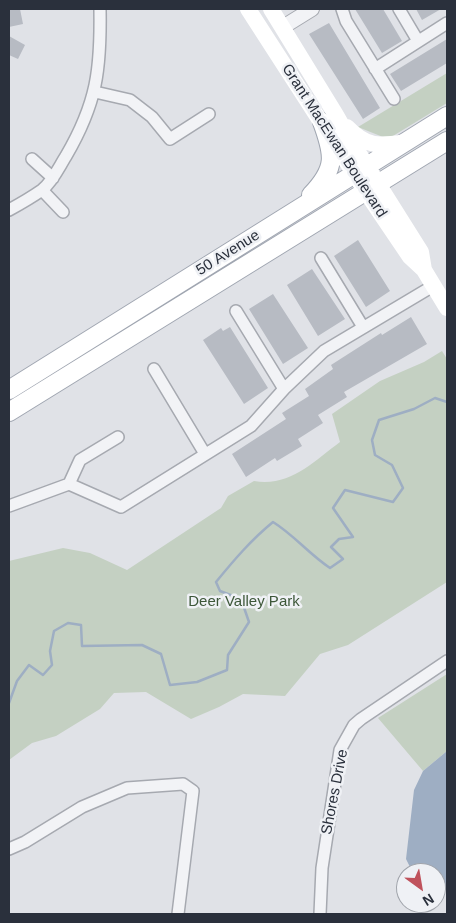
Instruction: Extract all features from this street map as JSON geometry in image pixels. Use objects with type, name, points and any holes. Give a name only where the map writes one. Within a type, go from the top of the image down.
[{"type":"main road","name":"Grant MacEwan Boulevard","points":[[248,9],[329,118]]},
{"type":"main road","name":"Grant MacEwan Boulevard","points":[[271,9],[283,27],[329,118],[372,188],[422,252],[424,270],[447,308]]},
{"type":"main road","name":"50 Avenue","points":[[9,390],[447,116]]},
{"type":"main road","points":[[329,118],[369,144],[383,145],[406,142]]},
{"type":"main road","points":[[296,210],[321,184],[329,171],[332,150],[329,118]]},
{"type":"main road","name":"50 Avenue","points":[[9,412],[447,141]]},
{"type":"street","points":[[9,210],[42,190],[53,178],[77,136],[95,92],[100,48],[100,9]]},
{"type":"street","points":[[283,27],[312,9]]},
{"type":"street","points":[[333,9],[346,21]]},
{"type":"street","points":[[342,9],[346,21],[394,99]]},
{"type":"street","points":[[399,9],[418,41]]},
{"type":"street","points":[[375,69],[447,23]]},
{"type":"street","points":[[95,92],[130,100],[152,117],[170,139],[209,114]]},
{"type":"street","points":[[32,159],[53,178]]},
{"type":"street","points":[[42,190],[63,212]]},
{"type":"street","points":[[321,258],[363,327]]},
{"type":"street","points":[[9,506],[69,484],[121,507],[251,426],[324,351],[433,286]]},
{"type":"street","points":[[236,311],[284,390]]},
{"type":"street","points":[[154,370],[205,454]]},
{"type":"street","points":[[69,484],[80,460],[118,436]]},
{"type":"street","name":"Shores Drive","points":[[320,914],[322,868],[340,750],[354,725],[361,719],[447,661]]},
{"type":"street","points":[[9,849],[25,842],[82,807],[127,788],[183,784],[193,791],[178,914]]},
{"type":"green space","points":[[447,73],[447,103],[388,139],[358,127]]},
{"type":"green space","name":"Deer Valley Park","points":[[442,351],[447,359],[447,582],[348,645],[320,654],[285,696],[243,694],[191,719],[146,692],[114,693],[100,709],[56,736],[32,743],[9,760],[9,561],[63,548],[90,553],[127,570],[221,508],[228,496],[254,481],[267,482],[290,477],[310,465],[340,442],[332,414],[380,381],[424,362]]},
{"type":"green space","points":[[447,674],[447,751],[423,771],[378,718]]},
{"type":"water","points":[[447,751],[447,887],[446,863],[408,863],[406,859],[414,790],[423,771]]},
{"type":"building","points":[[9,9],[20,9],[23,24],[9,27]]},
{"type":"building","points":[[355,9],[383,9],[402,41],[382,53]]},
{"type":"building","points":[[416,9],[441,9],[422,20]]},
{"type":"building","points":[[329,23],[380,108],[363,119],[309,34]]},
{"type":"building","points":[[9,36],[25,45],[18,59],[9,55]]},
{"type":"building","points":[[447,39],[447,63],[401,91],[390,74]]},
{"type":"building","points":[[358,240],[390,291],[366,307],[334,256]]},
{"type":"building","points":[[312,269],[345,319],[318,336],[287,285]]},
{"type":"building","points":[[273,294],[308,348],[283,364],[249,309]]},
{"type":"building","points":[[411,317],[427,344],[344,392],[347,397],[318,415],[323,423],[298,439],[302,446],[277,461],[275,458],[246,477],[232,454],[286,419],[282,413],[309,396],[305,389],[333,369],[331,365],[381,333],[382,335]]},
{"type":"building","points":[[230,327],[268,388],[244,404],[203,340],[221,328],[223,331]]},
{"type":"waterway","points":[[9,703],[17,681],[29,665],[43,675],[52,665],[50,651],[54,631],[68,623],[81,625],[82,646],[142,645],[161,654],[170,685],[197,682],[227,670],[228,655],[249,622],[241,599],[220,591],[216,582],[243,550],[273,522],[330,568],[343,559],[331,547],[339,539],[353,537],[333,508],[345,490],[393,502],[403,488],[392,465],[375,455],[372,440],[379,420],[414,409],[435,398],[447,402]]}]
